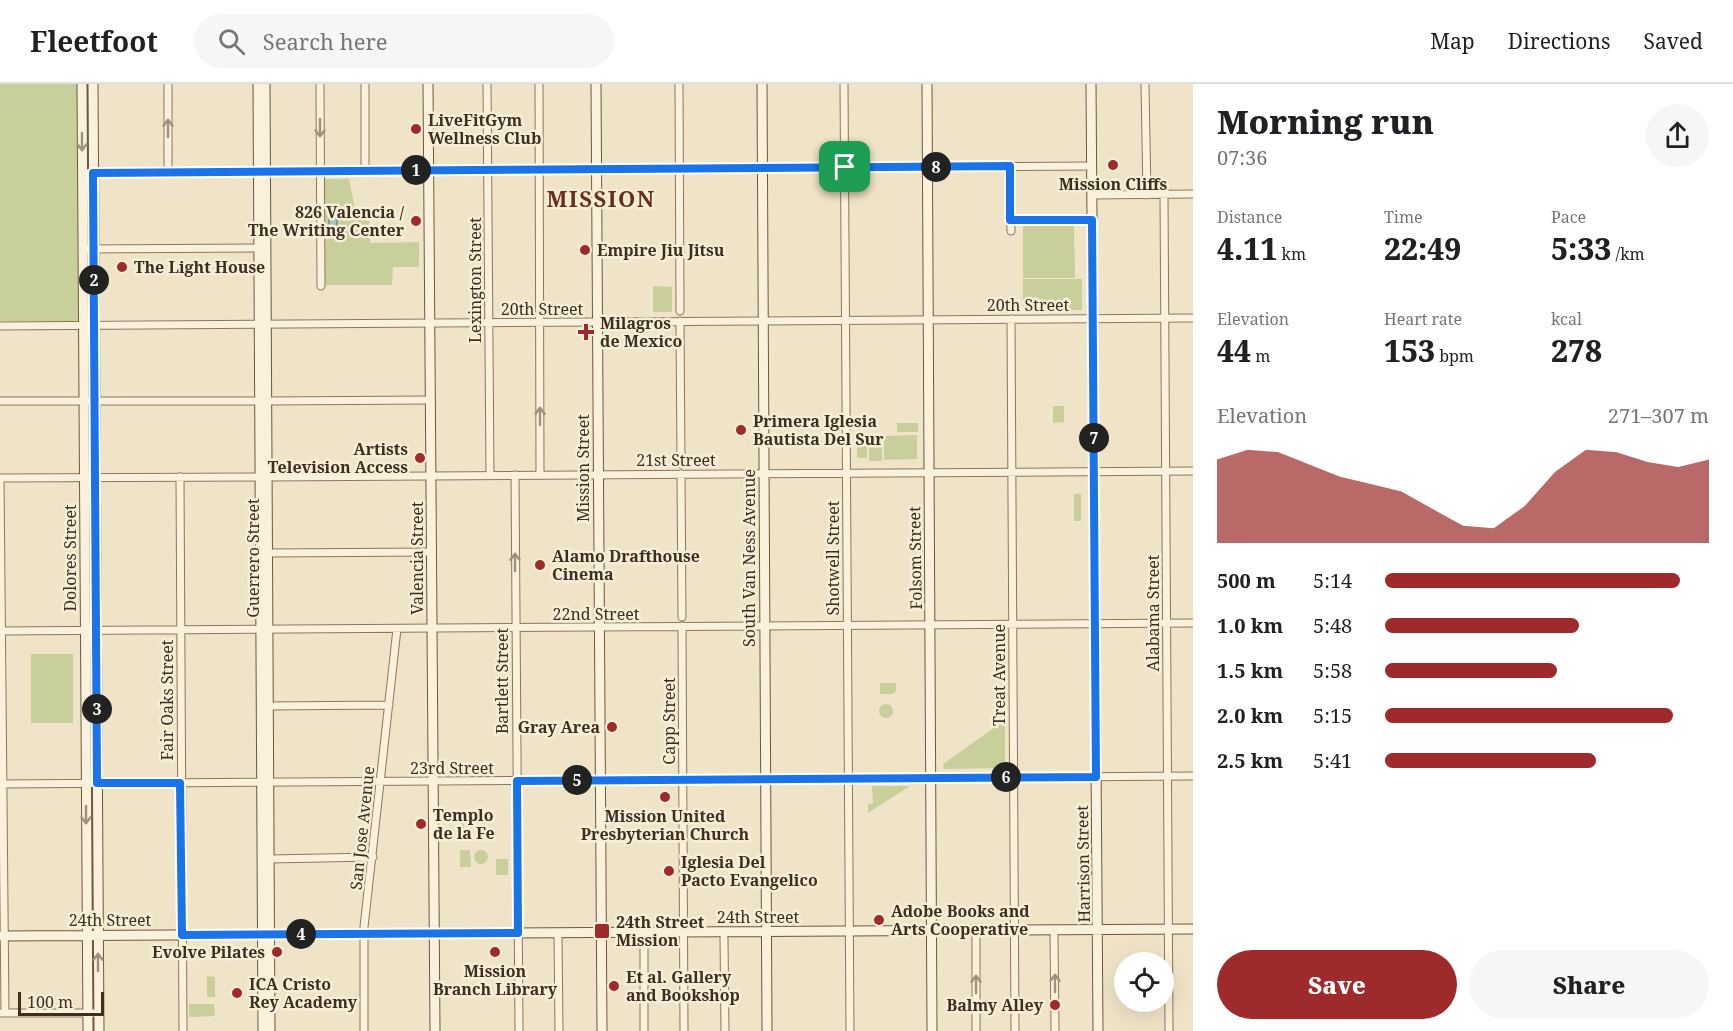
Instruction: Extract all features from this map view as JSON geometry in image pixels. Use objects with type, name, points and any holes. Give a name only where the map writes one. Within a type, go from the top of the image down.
[{"type":"main road","name":"Dolores Street","points":[[82,84],[88,1031]]},
{"type":"main road","name":"Dolores Street","points":[[93,84],[99,1031]]},
{"type":"main road","name":"Guerrero Street","points":[[258,84],[262,171],[262,324]]},
{"type":"main road","name":"Guerrero Street","points":[[265,84],[259,248],[264,401],[266,934],[270,1031]]},
{"type":"main road","name":"Valencia Street","points":[[428,84],[435,1031]]},
{"type":"main road","name":"Mission Street","points":[[596,84],[602,1031]]},
{"type":"main road","name":"South Van Ness Avenue","points":[[762,84],[767,1031]]},
{"type":"main road","name":"Folsom Street","points":[[927,84],[932,1031]]},
{"type":"main road","name":"Harrison Street","points":[[1091,84],[1098,1031]]},
{"type":"main road","points":[[82,95],[93,95]]},
{"type":"main road","name":"Guerrero Street","points":[[263,1031],[270,859],[266,782],[267,553],[264,477]]},
{"type":"main road","points":[[85,554],[96,554]]},
{"type":"main road","name":"24th Street","points":[[2,936],[1193,929]]},
{"type":"street","points":[[168,84],[168,172]]},
{"type":"street","points":[[320,84],[321,286]]},
{"type":"street","points":[[365,84],[365,171]]},
{"type":"street","name":"Lexington Street","points":[[487,84],[490,475]]},
{"type":"street","points":[[539,84],[540,475]]},
{"type":"street","points":[[679,84],[680,311]]},
{"type":"street","name":"Shotwell Street","points":[[844,84],[850,1031]]},
{"type":"street","points":[[1145,84],[1148,195]]},
{"type":"street","points":[[1010,166],[1011,231]]},
{"type":"street","points":[[82,173],[1092,166]]},
{"type":"street","points":[[1092,195],[1193,195]]},
{"type":"street","name":"Alabama Street","points":[[1164,195],[1169,1031]]},
{"type":"street","points":[[1010,220],[1092,220]]},
{"type":"street","points":[[83,249],[259,248]]},
{"type":"street","name":"20th Street","points":[[0,326],[1193,318]]},
{"type":"street","name":"Treat Avenue","points":[[1011,319],[1015,1031]]},
{"type":"street","points":[[680,321],[681,464]]},
{"type":"street","points":[[0,401],[430,400]]},
{"type":"street","name":"21st Street","points":[[0,478],[1193,471]]},
{"type":"street","points":[[681,474],[682,617]]},
{"type":"street","name":"Bartlett Street","points":[[515,475],[519,1031]]},
{"type":"street","name":"Fair Oaks Street","points":[[180,477],[183,1031]]},
{"type":"street","points":[[0,478],[3,1013],[99,1013]]},
{"type":"street","points":[[267,553],[432,552]]},
{"type":"street","name":"22nd Street","points":[[1,631],[1193,623]]},
{"type":"street","name":"Capp Street","points":[[682,626],[684,1031]]},
{"type":"street","name":"San Jose Avenue","points":[[364,1031],[364,934],[397,629]]},
{"type":"street","points":[[268,706],[388,705]]},
{"type":"street","name":"23rd Street","points":[[2,784],[1193,776]]},
{"type":"street","points":[[270,859],[373,857]]},
{"type":"street","points":[[558,933],[559,1031]]},
{"type":"street","points":[[1054,936],[1055,1031]]},
{"type":"street","points":[[976,937],[976,1031]]},
{"type":"street","points":[[724,938],[725,1031]]},
{"type":"street","points":[[644,940],[644,1031]]},
{"type":"green space","points":[[0,84],[77,84],[78,322],[0,321]]},
{"type":"green space","points":[[322,179],[349,179],[355,208],[369,209],[370,243],[419,242],[419,267],[393,267],[392,285],[324,285]]},
{"type":"green space","points":[[1023,224],[1074,224],[1075,278],[1023,278]]},
{"type":"green space","points":[[1023,279],[1082,279],[1082,310],[1023,310]]},
{"type":"green space","points":[[653,286],[672,287],[672,312],[653,312]]},
{"type":"green space","points":[[1053,406],[1064,406],[1064,422],[1053,423]]},
{"type":"green space","points":[[897,423],[918,423],[918,432],[897,432]]},
{"type":"green space","points":[[869,435],[882,435],[882,461],[869,461]]},
{"type":"green space","points":[[917,435],[917,459],[884,460],[884,436]]},
{"type":"green space","points":[[857,438],[867,438],[867,458],[857,458]]},
{"type":"green space","points":[[1074,494],[1081,494],[1081,521],[1074,521]]},
{"type":"green space","points":[[31,654],[73,654],[73,723],[31,723]]},
{"type":"green space","points":[[880,683],[896,683],[896,691],[893,694],[880,694]]},
{"type":"green space","points":[[886,704],[891,706],[893,711],[891,716],[886,718],[881,716],[879,711],[881,706]]},
{"type":"green space","points":[[1005,720],[1005,768],[944,769],[943,764]]},
{"type":"green space","points":[[872,786],[910,786],[868,813],[868,804],[873,803]]},
{"type":"green space","points":[[467,811],[480,812],[485,815],[485,835],[482,839],[467,840],[462,837],[462,817]],"holes":[[[467,813],[477,813],[474,821],[483,824],[481,838],[467,839],[464,836],[464,817]]]},
{"type":"green space","points":[[460,850],[470,850],[471,867],[460,867]]},
{"type":"green space","points":[[478,850],[484,850],[488,857],[484,864],[478,864],[474,860],[474,854]]},
{"type":"green space","points":[[496,859],[508,859],[508,875],[496,875]]},
{"type":"green space","points":[[207,976],[215,977],[215,997],[207,997]]},
{"type":"green space","points":[[189,1004],[214,1004],[215,1016],[189,1017]]},
{"type":"water","points":[[329,213],[337,213],[337,236],[329,236]]},
{"type":"place","name":"LiveFitGym Wellness Club","points":[[416,129]]},
{"type":"place","name":"Mission Cliffs","points":[[1113,165]]},
{"type":"place","name":"826 Valencia / The Writing Center","points":[[416,221]]},
{"type":"place","name":"Empire Jiu Jitsu","points":[[585,250]]},
{"type":"place","name":"The Light House","points":[[122,267]]},
{"type":"place","name":"Milagros de Mexico","points":[[586,332]]},
{"type":"place","name":"Primera Iglesia Bautista Del Sur","points":[[741,430]]},
{"type":"place","name":"Artists Television Access","points":[[420,458]]},
{"type":"place","name":"Alamo Drafthouse Cinema","points":[[540,565]]},
{"type":"place","name":"Gray Area","points":[[612,727]]},
{"type":"place","name":"Mission United Presbyterian Church","points":[[665,797]]},
{"type":"place","name":"Templo de la Fe","points":[[421,824]]},
{"type":"place","name":"Iglesia Del Pacto Evangelico","points":[[669,871]]},
{"type":"place","name":"Adobe Books and Arts Cooperative","points":[[879,920]]},
{"type":"place","name":"24th Street Mission","points":[[602,931]]},
{"type":"place","name":"Evolve Pilates","points":[[277,952]]},
{"type":"place","name":"Mission Branch Library","points":[[495,952]]},
{"type":"place","name":"Et al. Gallery and Bookshop","points":[[614,986]]},
{"type":"place","name":"ICA Cristo Rey Academy","points":[[237,993]]},
{"type":"place","name":"Balmy Alley","points":[[1055,1005]]},
{"type":"district","name":"MISSION","points":[[601,199]]},
{"type":"route","points":[[1010,166],[1010,220],[1092,220],[1096,777],[517,781],[518,933],[182,935],[180,783],[97,783],[93,173],[845,167],[1010,166]]}]
